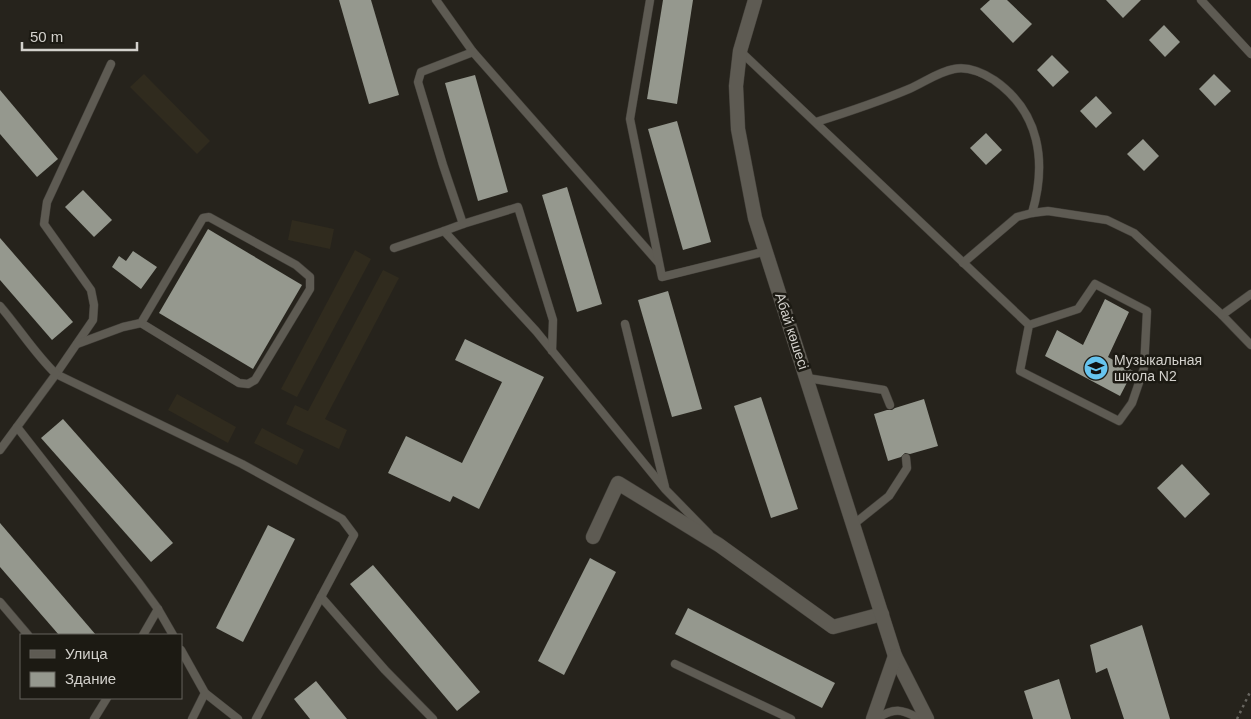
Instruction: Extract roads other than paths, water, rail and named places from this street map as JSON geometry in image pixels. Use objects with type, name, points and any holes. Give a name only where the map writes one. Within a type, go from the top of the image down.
[{"type":"street","name":"Абай көшесі","points":[[755,0],[740,51],[736,86],[738,129],[755,218],[895,656],[927,719]]},
{"type":"street","points":[[594,537],[618,483],[719,545],[833,627],[882,614]]},
{"type":"street","points":[[875,719],[895,656]]},
{"type":"lane","points":[[436,0],[473,52],[659,263]]},
{"type":"lane","points":[[650,0],[630,119],[662,277],[767,251]]},
{"type":"lane","points":[[1201,0],[1251,54]]},
{"type":"lane","points":[[740,51],[1029,325]]},
{"type":"lane","points":[[463,224],[418,82],[421,72],[473,52]]},
{"type":"lane","points":[[0,450],[93,320],[94,305],[90,290],[44,224],[44,212],[111,64]]},
{"type":"lane","points":[[816,122],[868,106],[920,84],[940,72],[957,68],[985,75],[1007,90],[1021,106],[1032,125],[1039,150],[1040,170],[1038,193],[1032,212]]},
{"type":"lane","points":[[394,248],[518,207],[553,320],[552,351]]},
{"type":"lane","points":[[963,263],[1017,217],[1032,212],[1048,211],[1100,219],[1120,225],[1134,233],[1222,315],[1251,345]]},
{"type":"lane","points":[[77,344],[123,327],[142,323],[239,383],[248,384],[255,380],[310,289],[310,277],[296,265],[209,217],[205,217],[142,323]]},
{"type":"lane","points":[[444,231],[552,351],[665,489],[719,545]]},
{"type":"lane","points":[[1095,284],[1147,311],[1144,368],[1132,403],[1119,421],[1020,371],[1029,325],[1078,310],[1095,284]]},
{"type":"lane","points":[[1222,315],[1251,294]]},
{"type":"lane","points":[[0,306],[56,374],[242,464],[342,519],[354,536],[256,719]]},
{"type":"lane","points":[[625,324],[665,489]]},
{"type":"lane","points":[[807,378],[884,390],[890,405]]},
{"type":"lane","points":[[17,427],[158,609],[172,634]]},
{"type":"lane","points":[[854,524],[888,496],[907,468],[906,458]]},
{"type":"lane","points":[[321,597],[385,670],[432,719]]},
{"type":"lane","points":[[0,602],[27,634]]},
{"type":"lane","points":[[144,634],[158,609]]},
{"type":"lane","points":[[182,652],[205,693],[238,719]]},
{"type":"lane","points":[[675,664],[791,719]]},
{"type":"lane","points":[[192,719],[205,693]]},
{"type":"lane","points":[[94,719],[106,699]]},
{"type":"lane","points":[[875,719],[886,712],[905,711],[920,719]]},
{"type":"place","name":"Музыкальная школа N2","points":[[1096,368]]}]
